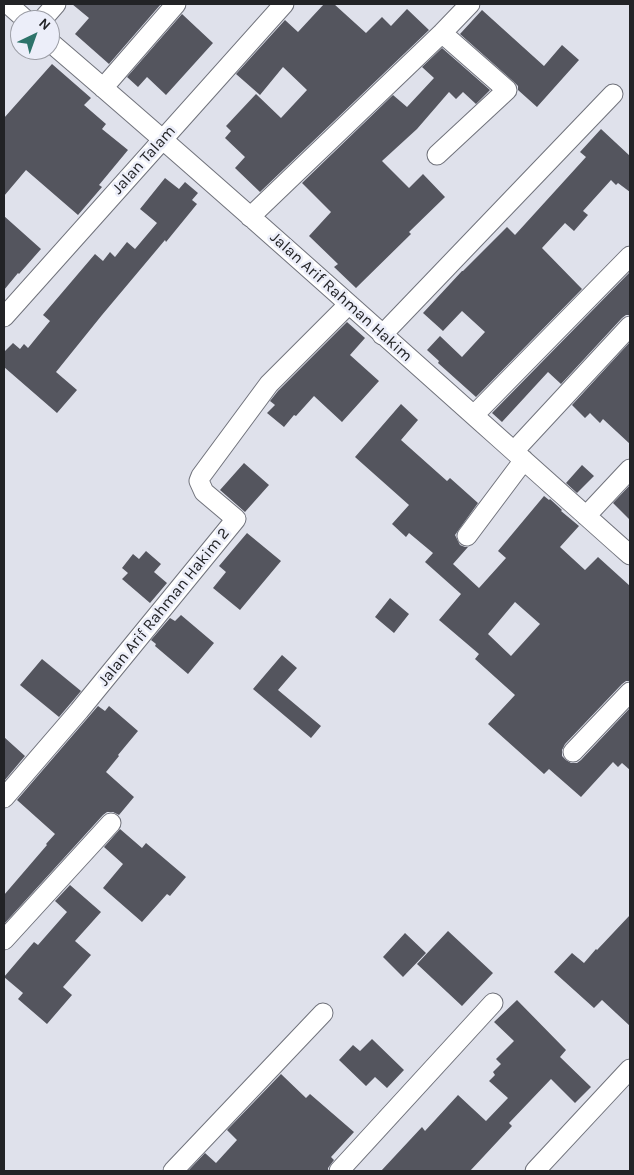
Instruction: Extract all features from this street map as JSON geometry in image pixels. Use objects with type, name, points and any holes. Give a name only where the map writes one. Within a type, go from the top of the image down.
[{"type":"street","points":[[103,88],[176,4]]},
{"type":"street","name":"Jalan Talam","points":[[4,317],[284,4]]},
{"type":"street","points":[[250,217],[470,4]]},
{"type":"street","points":[[437,154],[507,90],[442,33]]},
{"type":"street","name":"Jalan Arif Rahman Hakim","points":[[60,51],[163,139],[630,555]]},
{"type":"street","points":[[382,335],[613,94]]},
{"type":"street","points":[[474,415],[630,256]]},
{"type":"street","name":"Jalan Arif Rahman Hakim 2","points":[[4,798],[79,711],[236,520],[204,492],[199,481],[201,476],[269,384],[349,304]]},
{"type":"street","points":[[467,536],[519,456],[630,326]]},
{"type":"street","points":[[586,516],[630,469]]},
{"type":"street","points":[[574,752],[630,692]]},
{"type":"street","points":[[4,940],[110,824]]},
{"type":"street","points":[[339,1171],[493,1003]]},
{"type":"street","points":[[173,1171],[323,1013]]},
{"type":"street","points":[[535,1171],[630,1069]]},
{"type":"building","points":[[72,4],[161,4],[109,64],[75,34],[89,18]]},
{"type":"building","points":[[324,4],[334,4],[366,33],[382,17],[391,26],[407,9],[429,30],[260,192],[235,168],[245,157],[225,138],[231,131],[226,126],[256,94],[281,118],[307,90],[283,67],[260,95],[236,74],[285,20],[298,32]]},
{"type":"building","points":[[482,10],[544,66],[562,45],[579,60],[537,107],[518,90],[518,86],[514,82],[460,34]]},
{"type":"building","points":[[182,14],[213,43],[166,95],[147,77],[138,87],[127,77]]},
{"type":"building","points":[[442,48],[490,90],[476,104],[463,92],[456,99],[449,92],[417,129],[382,161],[409,188],[423,174],[445,197],[409,232],[411,234],[356,288],[334,267],[338,264],[309,236],[331,212],[302,183],[393,95],[407,107],[434,78],[422,67]]},
{"type":"building","points":[[52,64],[91,98],[84,105],[106,124],[102,129],[128,150],[99,185],[102,187],[78,215],[26,170],[4,196],[4,118]]},
{"type":"building","points":[[601,129],[630,156],[630,192],[618,183],[616,185],[611,180],[583,211],[588,215],[574,231],[565,223],[542,248],[582,289],[476,397],[438,363],[439,361],[427,350],[440,336],[462,357],[485,332],[462,311],[443,331],[423,313],[507,227],[515,235],[586,157],[580,152]]},
{"type":"building","points":[[165,178],[179,189],[185,182],[198,193],[192,200],[197,204],[56,372],[77,390],[57,413],[4,367],[4,352],[13,343],[20,349],[24,344],[28,348],[50,321],[43,315],[95,254],[103,261],[110,252],[115,257],[127,242],[135,249],[157,223],[140,209]]},
{"type":"building","points":[[4,216],[41,249],[4,290]]},
{"type":"building","points":[[630,272],[630,315],[622,318],[561,384],[548,372],[502,422],[492,413]]},
{"type":"building","points":[[347,322],[365,338],[350,355],[379,381],[342,422],[314,396],[284,427],[267,413],[275,405],[270,401]]},
{"type":"building","points":[[630,342],[630,444],[603,419],[600,423],[590,413],[585,418],[572,405]]},
{"type":"building","points":[[401,404],[418,420],[401,440],[447,481],[450,478],[478,503],[455,535],[460,545],[468,547],[453,564],[479,588],[506,558],[498,551],[544,496],[550,499],[579,526],[560,547],[585,570],[598,557],[630,586],[630,681],[622,684],[565,744],[562,756],[571,763],[577,763],[630,708],[630,770],[622,763],[618,767],[613,762],[581,797],[549,769],[544,774],[488,724],[515,695],[475,659],[479,654],[439,620],[461,594],[425,562],[433,553],[409,533],[406,537],[392,524],[409,505],[355,457]],"holes":[[[515,602],[540,624],[511,656],[488,634]]]},
{"type":"building","points":[[244,463],[269,485],[245,512],[220,490]]},
{"type":"building","points":[[582,465],[594,476],[577,493],[566,483]]},
{"type":"building","points":[[630,485],[630,520],[613,503]]},
{"type":"building","points":[[247,533],[281,561],[240,610],[213,588],[226,572],[219,566]]},
{"type":"building","points":[[146,551],[161,564],[154,572],[167,583],[150,603],[122,579],[128,573],[122,568],[133,554],[139,559]]},
{"type":"building","points":[[390,598],[409,614],[394,633],[375,617]]},
{"type":"building","points":[[181,615],[214,643],[188,674],[155,646],[156,644],[151,640],[170,618],[175,621]]},
{"type":"building","points":[[282,655],[297,668],[278,690],[321,726],[311,738],[253,689]]},
{"type":"building","points":[[42,659],[81,691],[59,717],[20,685]]},
{"type":"building","points":[[98,706],[105,711],[109,706],[138,731],[106,772],[134,797],[119,815],[107,812],[103,815],[4,924],[4,895],[55,834],[17,800]]},
{"type":"building","points":[[4,737],[25,756],[4,781]]},
{"type":"building","points":[[120,829],[142,848],[146,843],[186,877],[170,896],[167,894],[142,922],[103,888],[123,864],[104,847]]},
{"type":"building","points":[[70,885],[101,912],[75,941],[91,955],[63,987],[72,995],[47,1024],[18,999],[23,993],[4,977],[34,942],[38,945],[67,912],[55,901]]},
{"type":"building","points":[[630,915],[630,1026],[602,1000],[594,1008],[554,972],[572,953],[584,963]]},
{"type":"building","points":[[448,931],[493,973],[462,1006],[417,964]]},
{"type":"building","points":[[405,933],[426,953],[403,977],[383,957]]},
{"type":"building","points":[[517,1000],[566,1050],[560,1057],[591,1087],[575,1103],[551,1079],[509,1123],[512,1126],[470,1171],[381,1171],[422,1127],[425,1131],[458,1095],[486,1121],[508,1098],[489,1081],[495,1075],[493,1072],[501,1064],[496,1059],[514,1041],[494,1022]]},
{"type":"building","points":[[372,1039],[404,1070],[387,1088],[375,1077],[366,1086],[339,1060],[353,1045],[360,1051]]},
{"type":"building","points":[[281,1074],[306,1098],[310,1094],[354,1132],[331,1157],[334,1160],[328,1171],[188,1171],[205,1153],[216,1163],[237,1140],[227,1130]]}]
